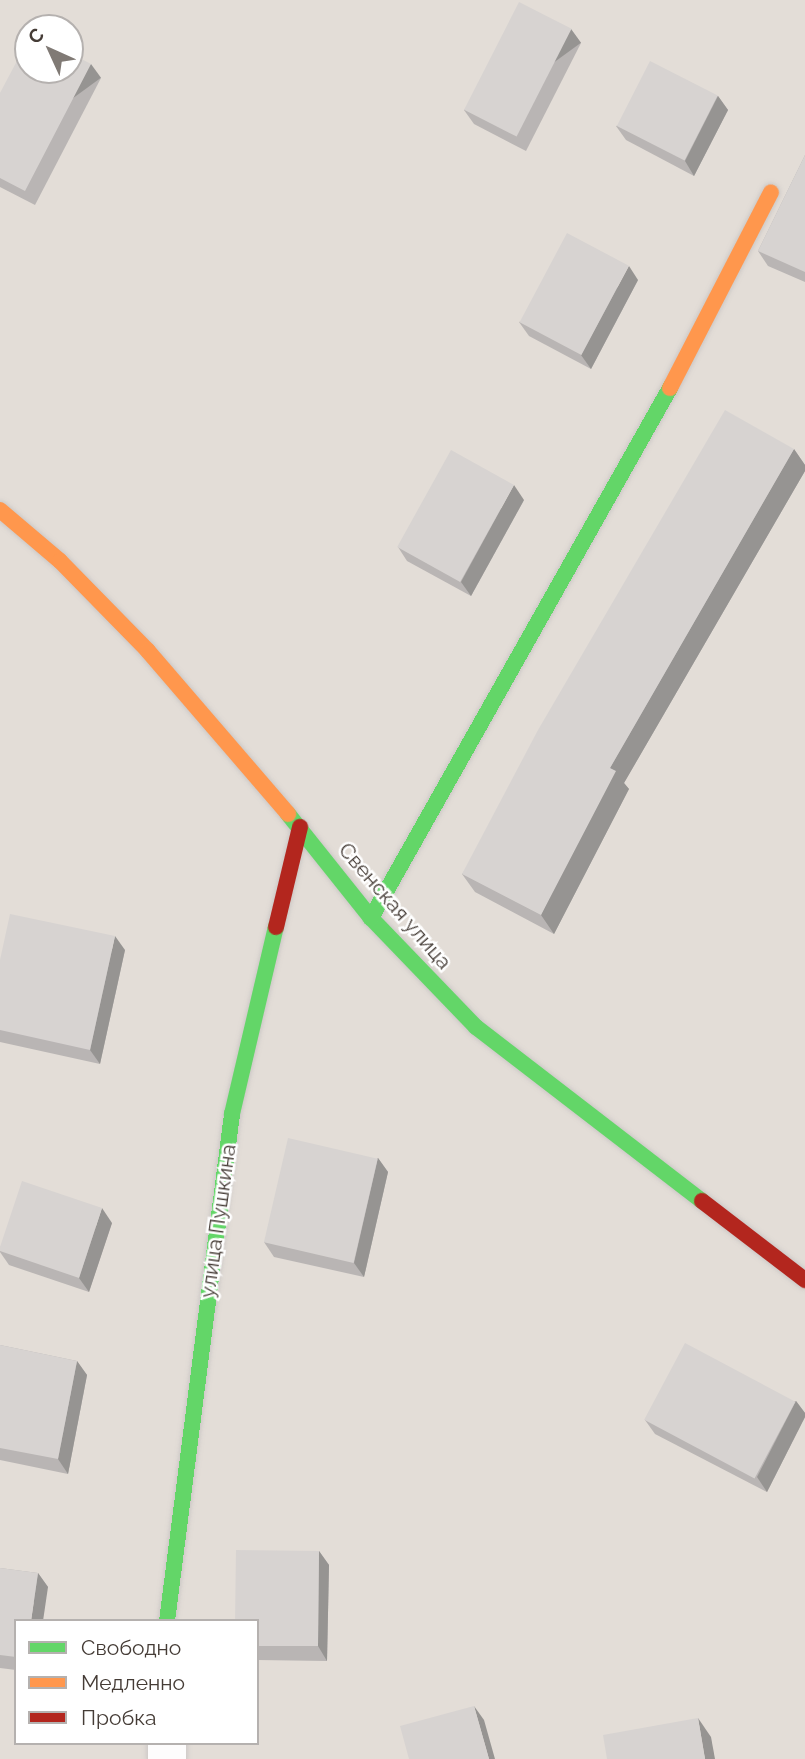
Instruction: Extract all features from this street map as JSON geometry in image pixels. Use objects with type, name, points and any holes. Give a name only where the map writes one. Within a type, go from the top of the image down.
[{"type":"street","points":[[371,918],[634,458],[771,192]]},
{"type":"street","name":"Свенская улица","points":[[0,510],[60,561],[148,651],[300,827],[371,918],[476,1027],[805,1280]]},
{"type":"street","name":"улица Пушкина","points":[[167,1619],[232,1114],[300,827]]},
{"type":"shaded area","points":[[0,0],[805,0],[805,1759],[0,1759]]},
{"type":"building","points":[[519,2],[572,29],[517,137],[464,110]]},
{"type":"building","points":[[84,60],[91,64],[84,77]]},
{"type":"building","points":[[650,61],[718,96],[685,161],[617,126]]},
{"type":"building","points":[[14,66],[14,84],[81,84],[25,191],[0,178],[0,93]]},
{"type":"building","points":[[805,155],[805,272],[758,251]]},
{"type":"building","points":[[567,233],[629,266],[581,355],[520,322]]},
{"type":"building","points":[[725,410],[794,449],[610,768],[616,771],[541,915],[462,874],[538,730]]},
{"type":"building","points":[[451,450],[514,485],[460,582],[397,547]]},
{"type":"building","points":[[10,914],[115,936],[90,1050],[0,1030],[0,960]]},
{"type":"building","points":[[288,1138],[378,1159],[354,1263],[264,1242]]},
{"type":"building","points":[[22,1181],[102,1208],[79,1278],[0,1251]]},
{"type":"building","points":[[685,1343],[795,1402],[755,1479],[644,1420]]},
{"type":"building","points":[[0,1345],[77,1361],[58,1459],[0,1448]]},
{"type":"building","points":[[236,1550],[319,1551],[318,1646],[259,1646],[259,1619],[235,1619]]},
{"type":"building","points":[[0,1568],[38,1573],[31,1619],[14,1619],[14,1657],[0,1655]]},
{"type":"building","points":[[474,1706],[489,1759],[409,1759],[400,1726]]},
{"type":"building","points":[[698,1718],[705,1759],[607,1759],[603,1735]]},
{"type":"traffic: fast","points":[[371,918],[670,388]]},
{"type":"traffic: fast","points":[[288,814],[371,918],[476,1027],[702,1201]]},
{"type":"traffic: fast","points":[[167,1619],[232,1114],[276,927]]},
{"type":"traffic: slow","points":[[670,388],[771,192]]},
{"type":"traffic: slow","points":[[0,510],[60,561],[148,651],[288,814]]},
{"type":"traffic: jam","points":[[276,927],[300,827]]},
{"type":"traffic: jam","points":[[702,1201],[805,1280]]}]
